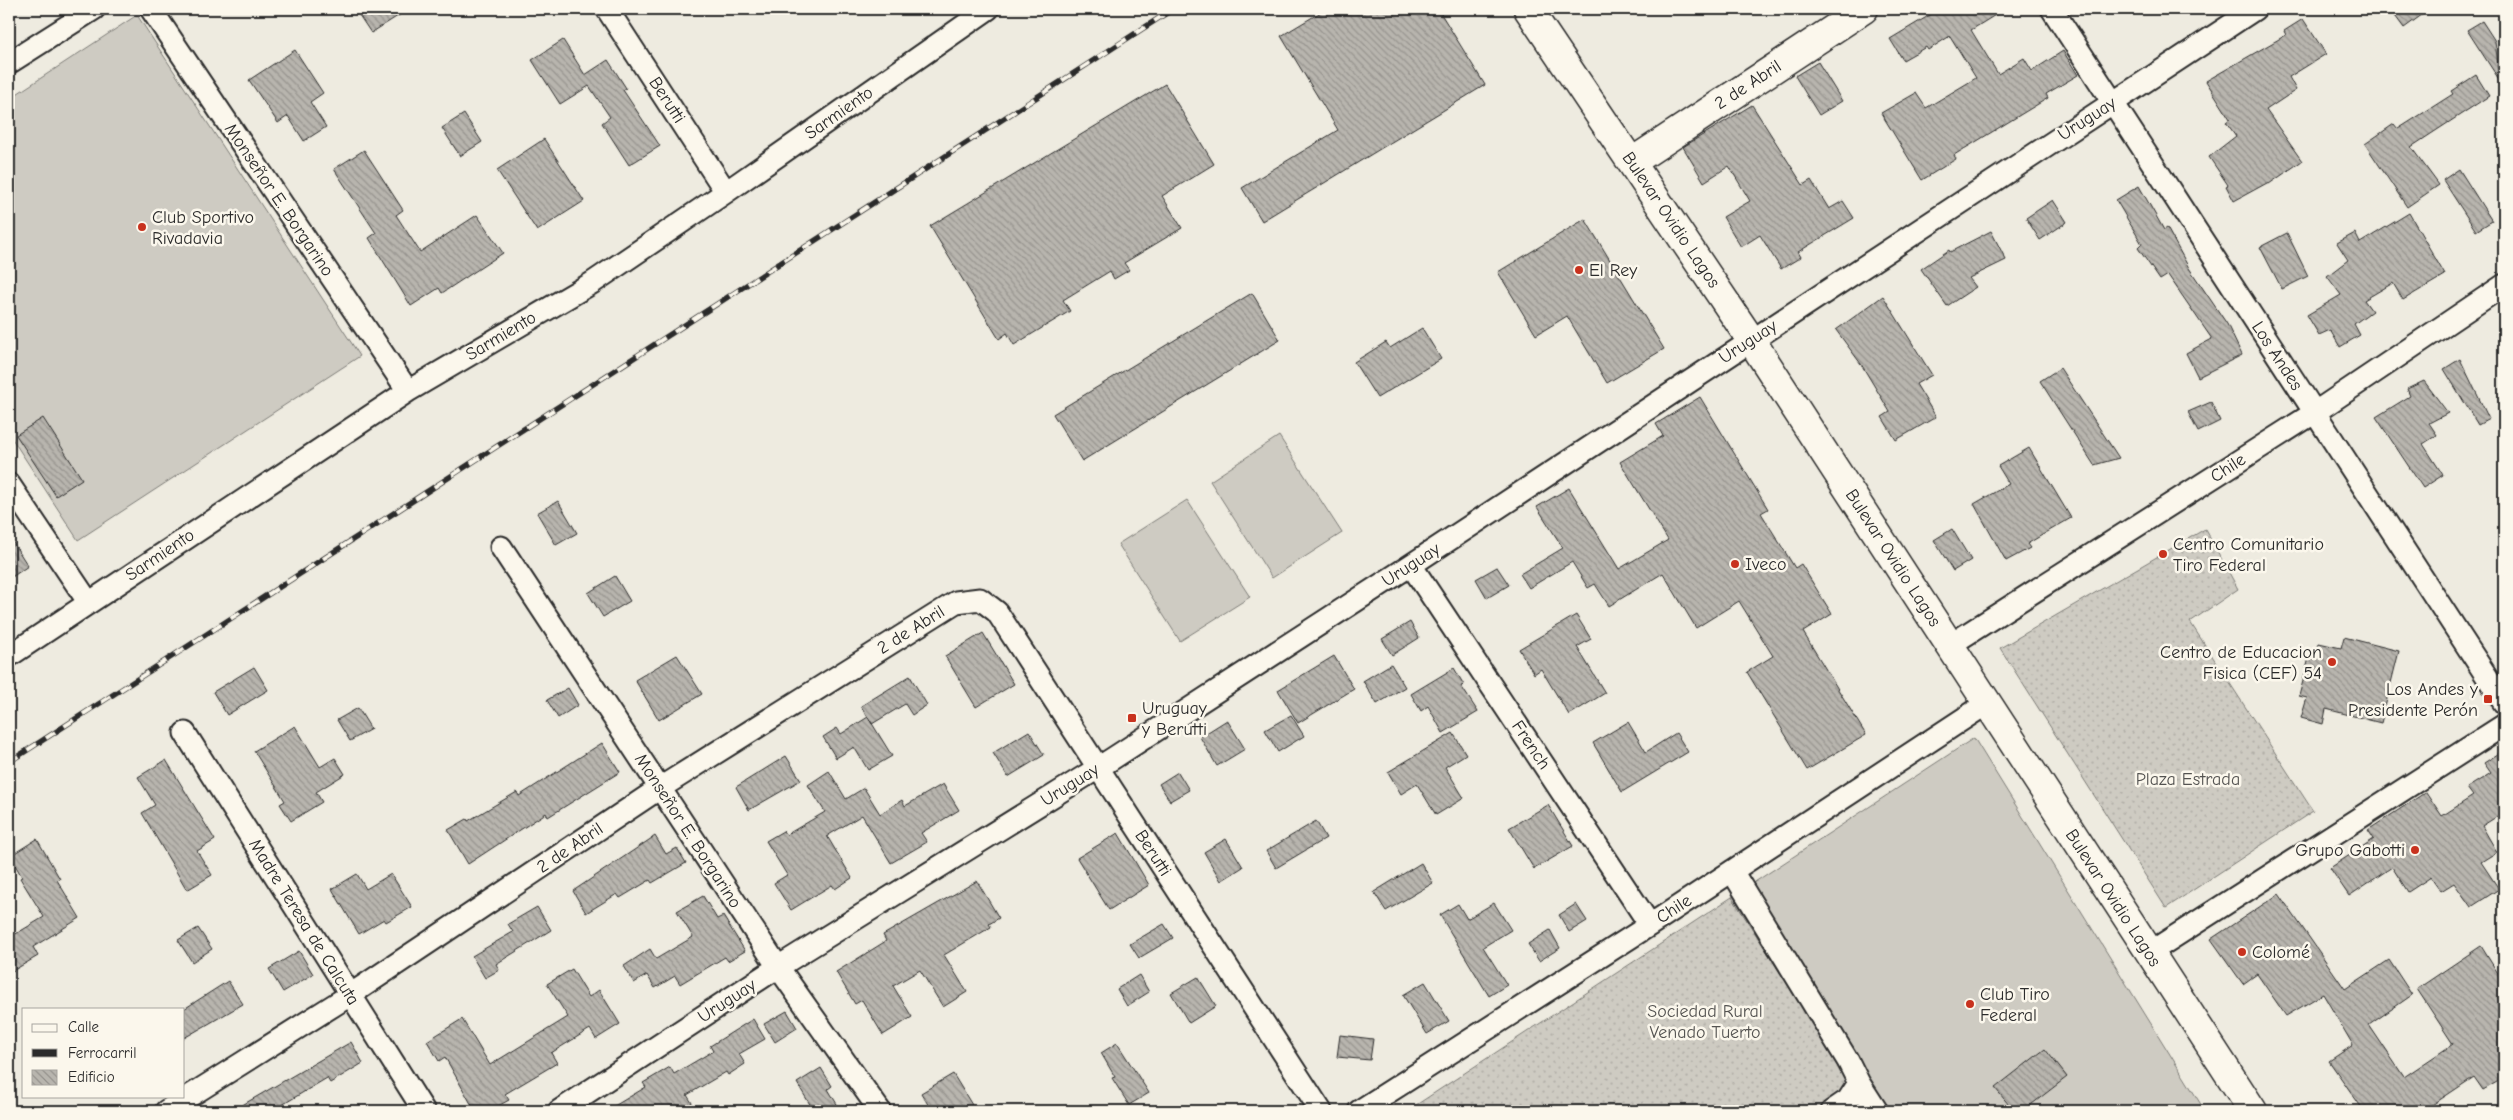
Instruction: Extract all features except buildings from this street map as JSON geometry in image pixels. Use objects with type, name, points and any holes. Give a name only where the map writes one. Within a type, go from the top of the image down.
[{"type":"main road","name":"Bulevar Ovidio Lagos","points":[[1528,9],[1751,340],[1950,645],[1986,704],[2253,1111]]},
{"type":"main road","name":"2 de Abril","points":[[1632,162],[1864,9]]},
{"type":"street","points":[[9,63],[94,9]]},
{"type":"street","name":"Monseñor E. Borgarino","points":[[151,9],[408,391]]},
{"type":"street","name":"Berutti","points":[[607,9],[726,192]]},
{"type":"street","name":"Sarmiento","points":[[9,656],[408,391],[592,282],[726,192],[988,9]]},
{"type":"street","name":"Los Andes","points":[[2052,9],[2504,703]]},
{"type":"street","name":"Uruguay","points":[[559,1111],[778,967],[1098,768],[1411,565],[2255,9]]},
{"type":"street","name":"Chile","points":[[1950,645],[2314,413],[2504,285]]},
{"type":"street","points":[[9,484],[89,603]]},
{"type":"street","name":"Monseñor E. Borgarino","points":[[501,547],[778,967],[880,1111]]},
{"type":"street","name":"French","points":[[1411,565],[1650,925]]},
{"type":"street","name":"Berutti","points":[[980,599],[998,612],[1321,1111]]},
{"type":"street","name":"2 de Abril","points":[[166,1111],[350,994],[660,788],[956,602],[980,599]]},
{"type":"street","name":"Chile","points":[[1359,1111],[1650,925],[1986,704]]},
{"type":"street","points":[[2150,953],[2504,725]]},
{"type":"street","name":"Madre Teresa de Calcuta","points":[[185,733],[424,1111]]},
{"type":"street","points":[[1732,871],[1877,1111]]},
{"type":"street","points":[[1832,1111],[1848,1100],[1859,1083]]},
{"type":"green space","name":"Club Sportivo Rivadavia","points":[[137,15],[360,356],[78,540],[9,434],[9,99]]},
{"type":"green space","points":[[1279,436],[1342,533],[1272,578],[1210,481]]},
{"type":"green space","points":[[1187,500],[1250,597],[1180,641],[1118,544]]},
{"type":"green space","name":"Plaza Estrada","points":[[2205,529],[2238,589],[2190,622],[2313,811],[2166,908],[2000,648]]},
{"type":"green space","name":"Club Tiro Federal","points":[[1974,738],[2205,1111],[1869,1111],[1732,897]]},
{"type":"green space","name":"Sociedad Rural Venado Tuerto","points":[[1732,897],[1869,1111],[1407,1111]]},
{"type":"railway","points":[[9,762],[1173,9]]},
{"type":"place","name":"Club Sportivo Rivadavia","points":[[142,227]]},
{"type":"place","name":"El Rey","points":[[1579,270]]},
{"type":"place","name":"Centro Comunitario Tiro Federal","points":[[2163,554]]},
{"type":"place","name":"Iveco","points":[[1735,564]]},
{"type":"place","name":"Centro de Educacion Fisica (CEF) 54","points":[[2332,662]]},
{"type":"place","name":"Los Andes y Presidente Perón","points":[[2488,699]]},
{"type":"place","name":"Uruguay y Berutti","points":[[1132,718]]},
{"type":"place","name":"Grupo Gabotti","points":[[2415,850]]},
{"type":"place","name":"Colomé","points":[[2242,952]]},
{"type":"place","name":"Club Tiro Federal","points":[[1970,1004]]}]
